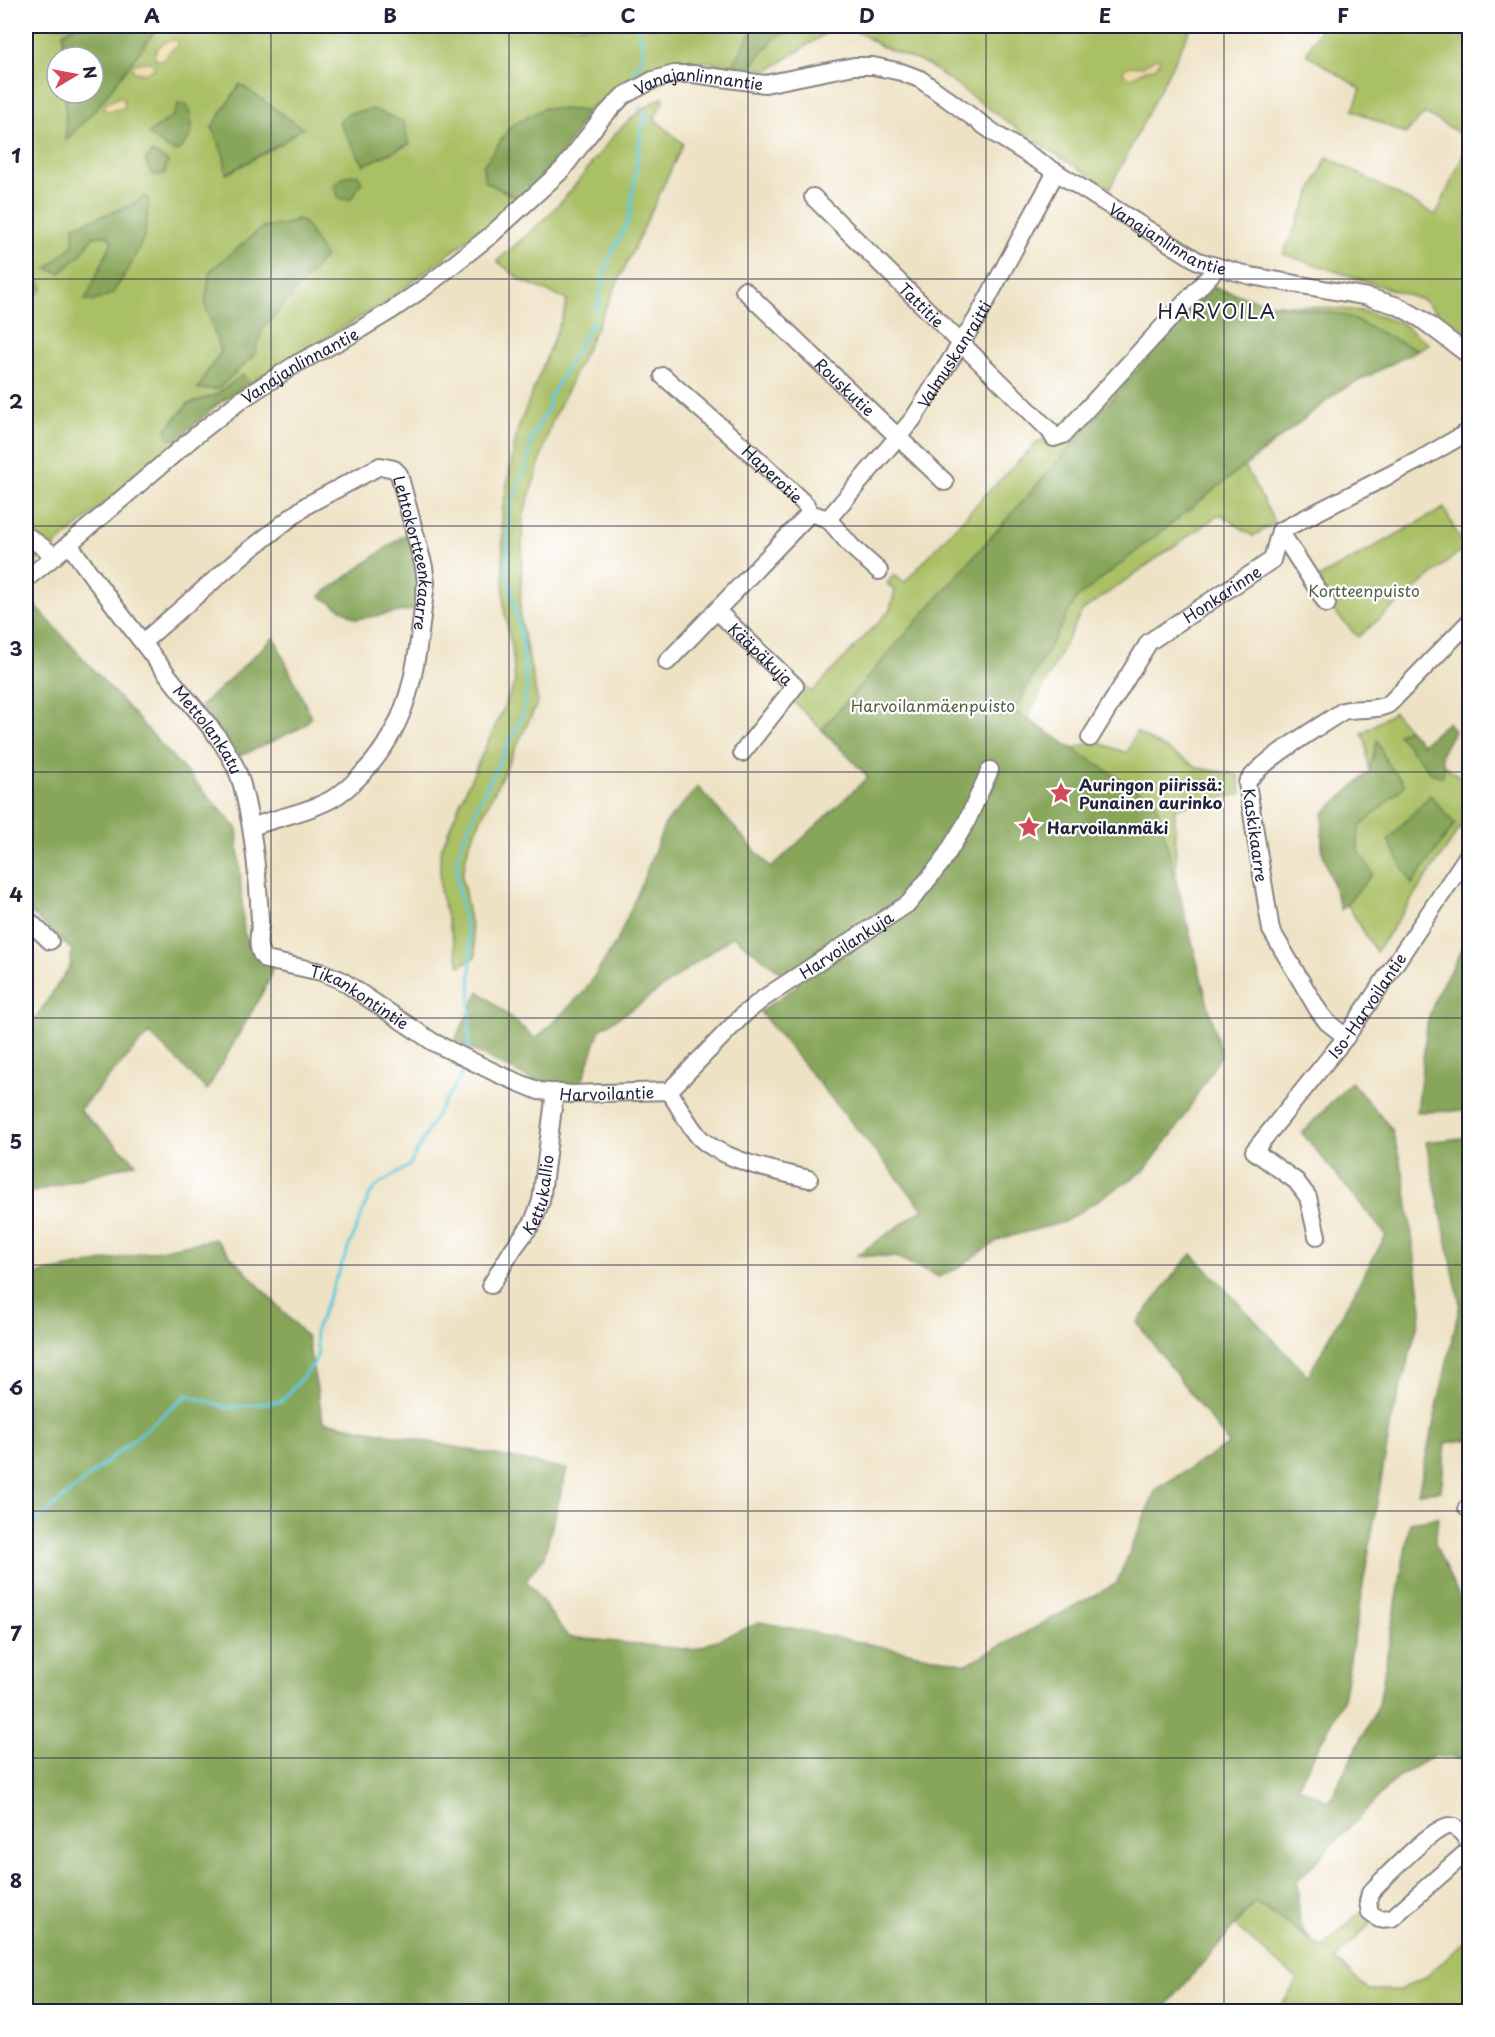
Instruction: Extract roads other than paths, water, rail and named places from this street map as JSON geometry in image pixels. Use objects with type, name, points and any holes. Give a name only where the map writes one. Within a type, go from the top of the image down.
[{"type":"street","name":"Vanajanlinnantie","points":[[26,579],[241,400],[297,363],[351,335],[424,288],[491,235],[562,170],[601,119],[623,96],[653,80],[674,74],[693,74],[765,84],[854,66],[873,66],[887,68],[920,79],[997,135],[1198,261],[1251,276],[1368,297],[1398,306],[1421,319],[1470,356]]},
{"type":"street","name":"Valmuskanraitti","points":[[828,519],[913,419],[977,318],[1056,172]]},
{"type":"street","name":"Tattitie","points":[[813,197],[1050,431],[1054,438],[1063,435],[1217,267]]},
{"type":"street","name":"Rouskutie","points":[[744,291],[945,483]]},
{"type":"street","name":"Haperotie","points":[[663,376],[762,463],[806,505],[810,513],[828,519]]},
{"type":"street","points":[[1327,604],[1280,531],[1421,459],[1470,430]]},
{"type":"street","name":"Lehtokortteenkaarre","points":[[143,642],[243,555],[308,505],[380,466],[394,469],[399,474],[424,567],[426,583],[411,690],[403,715],[381,754],[336,796],[305,810],[252,827]]},
{"type":"street","points":[[667,662],[718,612],[810,513]]},
{"type":"street","points":[[828,519],[852,548],[879,571]]},
{"type":"street","name":"Honkarinne","points":[[1090,738],[1149,642],[1272,560],[1280,531]]},
{"type":"street","points":[[26,535],[56,556]]},
{"type":"street","name":"Mettolankatu","points":[[69,544],[232,758],[242,783],[252,827],[257,867],[260,953]]},
{"type":"street","name":"Kääpäkuja","points":[[718,612],[795,686],[742,753]]},
{"type":"street","name":"Kaskikaarre","points":[[1346,1037],[1318,1010],[1271,930],[1247,783],[1251,776],[1266,763],[1343,711],[1358,708],[1383,708],[1389,704],[1470,621]]},
{"type":"street","name":"Harvoilankuja","points":[[669,1091],[744,1014],[764,998],[909,903],[942,862],[966,823],[990,770]]},
{"type":"street","name":"Iso-Harvoilantie","points":[[1317,1236],[1308,1197],[1296,1181],[1254,1151],[1346,1037],[1470,852]]},
{"type":"street","points":[[26,918],[50,941]]},
{"type":"street","name":"Tikankontintie","points":[[260,953],[272,962],[321,972],[341,980],[433,1042],[452,1051]]},
{"type":"street","name":"Harvoilantie","points":[[452,1051],[498,1074],[539,1090],[571,1094],[669,1091],[700,1137],[714,1147],[758,1167],[809,1179]]},
{"type":"street","name":"Kettukallio","points":[[492,1285],[532,1222],[541,1201],[555,1092]]},
{"type":"street","points":[[1470,1843],[1458,1828],[1451,1826],[1446,1826],[1426,1839],[1371,1893],[1368,1902],[1370,1913],[1379,1919],[1392,1917],[1470,1849]]},
{"type":"waterway","points":[[636,26],[641,38],[643,57],[634,70],[636,84]]},
{"type":"waterway","points":[[596,312],[607,263],[629,219],[642,125],[649,119],[640,107]]},
{"type":"waterway","points":[[507,570],[509,510],[529,459],[530,442],[549,406],[549,399],[594,320]]},
{"type":"waterway","points":[[469,1052],[471,952],[459,894],[458,853],[478,805],[523,715],[527,690],[523,647],[507,571]]},
{"type":"waterway","points":[[26,1529],[187,1395],[228,1408],[282,1401],[314,1363],[318,1353],[315,1332],[369,1196],[379,1184],[409,1166],[438,1112],[460,1078],[465,1063]]},
{"type":"place","name":"Auringon piirissä: Punainen aurinko","points":[[1061,793]]},
{"type":"place","name":"Harvoilanmäki","points":[[1029,827]]},
{"type":"district","name":"HARVOILA","points":[[1217,311]]},
{"type":"park label","name":"Kortteenpuisto","points":[[1364,590]]},
{"type":"park label","name":"Harvoilanmäenpuisto","points":[[933,705]]}]
